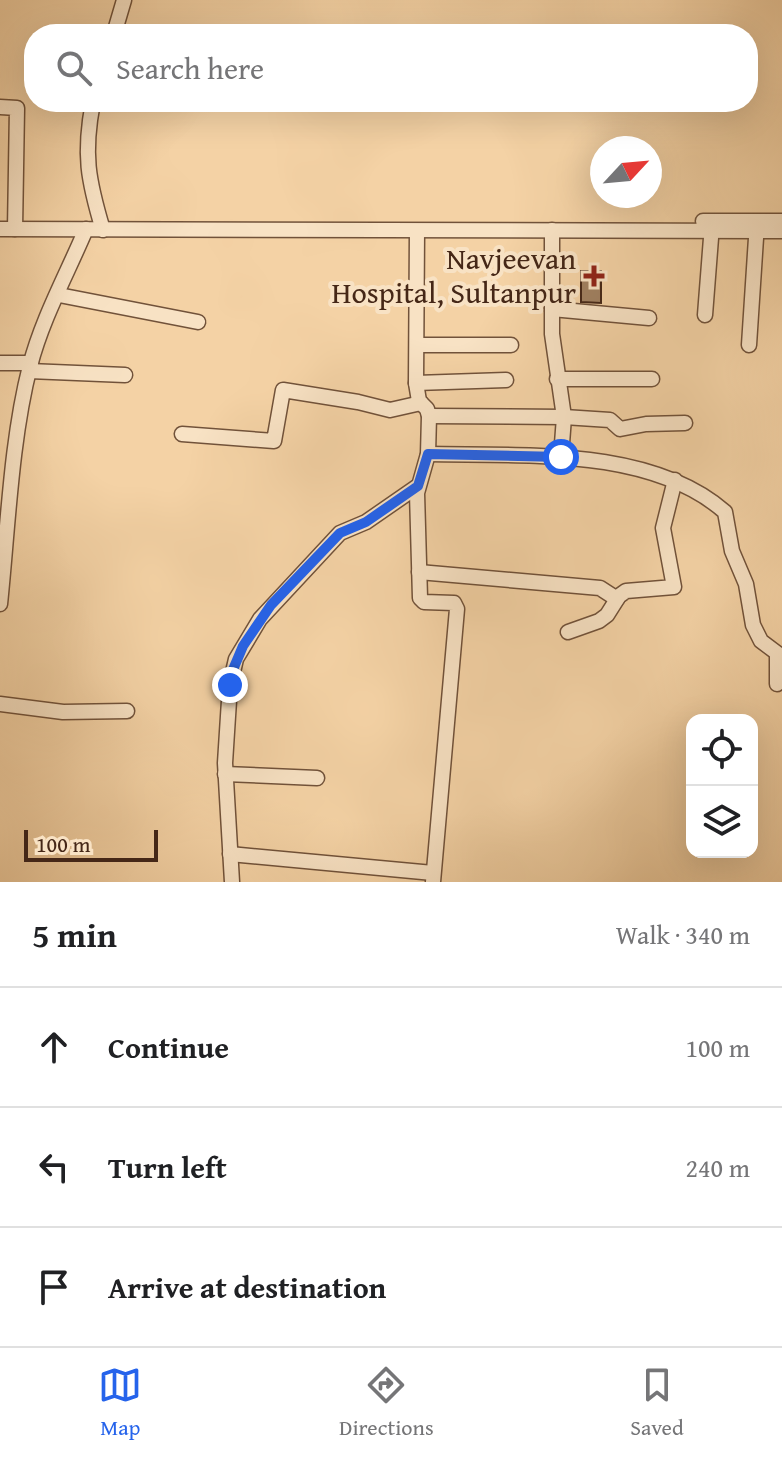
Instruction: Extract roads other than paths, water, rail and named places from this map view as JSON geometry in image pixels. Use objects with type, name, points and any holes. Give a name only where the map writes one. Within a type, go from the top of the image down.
[{"type":"street","points":[[117,24],[124,0]]},
{"type":"street","points":[[0,107],[17,108],[8,229],[782,231]]},
{"type":"street","points":[[91,112],[87,171],[103,230]]},
{"type":"street","points":[[782,221],[667,222],[658,227],[665,238],[782,238]]},
{"type":"street","points":[[0,604],[17,446],[30,367],[43,328],[86,229]]},
{"type":"street","points":[[552,230],[552,334],[564,417],[561,457]]},
{"type":"street","points":[[230,854],[433,878],[457,609],[454,603],[421,601],[418,486],[428,454],[425,410],[416,383],[417,231]]},
{"type":"street","points":[[705,315],[711,238]]},
{"type":"street","points":[[749,345],[756,238]]},
{"type":"street","points":[[59,295],[198,322]]},
{"type":"street","points":[[552,309],[649,318]]},
{"type":"street","points":[[417,345],[511,345]]},
{"type":"street","points":[[0,363],[125,375]]},
{"type":"street","points":[[557,379],[652,379]]},
{"type":"street","points":[[416,383],[506,380]]},
{"type":"street","points":[[182,434],[274,441],[283,390],[395,411],[564,417],[612,421],[620,429],[641,424],[685,423]]},
{"type":"street","points":[[428,454],[591,459],[675,480],[698,490],[725,512],[734,557],[746,584],[753,625],[761,641],[777,653],[777,684]]},
{"type":"street","points":[[568,632],[599,621],[626,591],[674,587],[663,528],[675,480]]},
{"type":"street","points":[[232,882],[225,774],[232,672],[243,646],[271,605],[340,533],[366,522],[418,486]]},
{"type":"street","points":[[419,572],[600,588],[617,599]]},
{"type":"street","points":[[0,704],[63,712],[127,711]]},
{"type":"street","points":[[225,774],[317,778]]},
{"type":"place","name":"Navjeevan Hospital, Sultanpur","points":[[594,276]]}]
